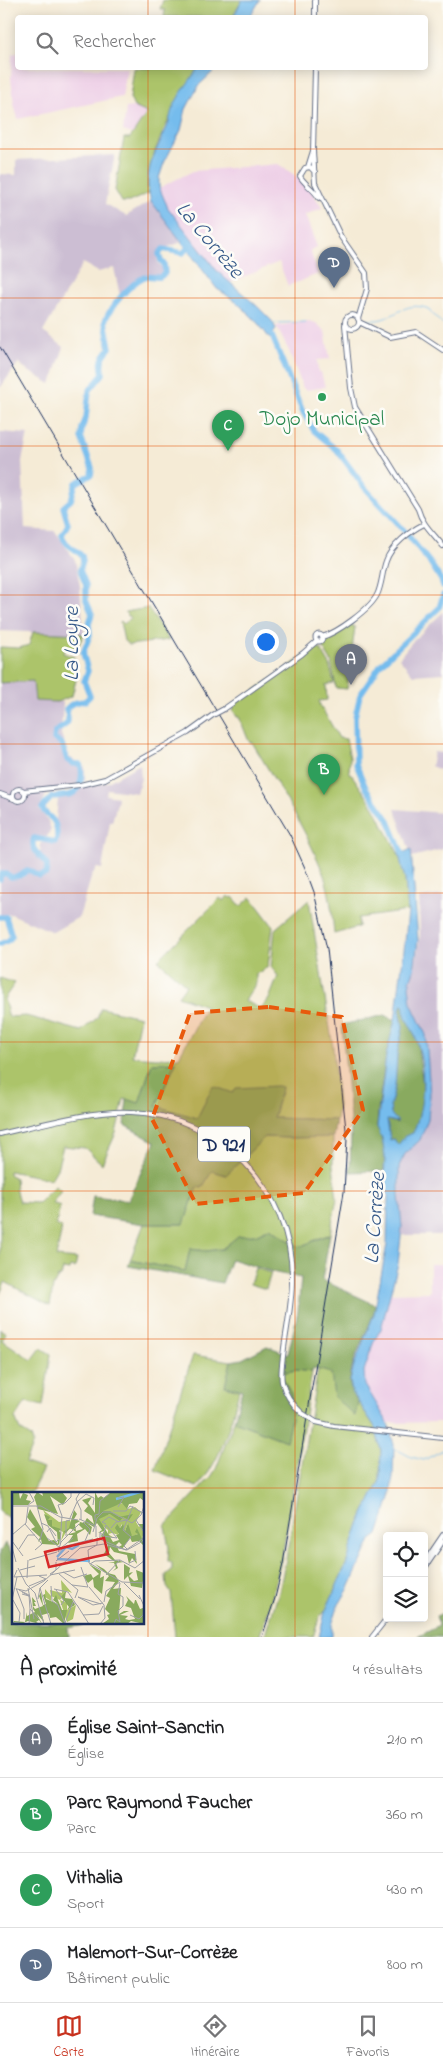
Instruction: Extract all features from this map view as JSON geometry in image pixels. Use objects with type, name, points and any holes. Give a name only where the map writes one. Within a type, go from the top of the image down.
[{"type":"main road","points":[[315,0],[315,15]]},
{"type":"main road","points":[[315,70],[314,151],[316,187],[340,237]]},
{"type":"main road","points":[[308,167],[314,151]]},
{"type":"main road","points":[[308,167],[315,172]]},
{"type":"main road","points":[[308,167],[302,169],[301,179],[317,194],[340,237],[363,269],[368,284],[358,321],[346,339]]},
{"type":"main road","points":[[306,183],[313,182],[316,177]]},
{"type":"main road","points":[[361,309],[353,315],[346,317],[345,325],[351,390],[355,407],[418,509],[424,524],[428,526],[443,546]]},
{"type":"main road","points":[[353,315],[365,327],[390,337],[412,332],[421,334],[443,350]]},
{"type":"main road","points":[[345,325],[354,328],[365,327]]},
{"type":"main road","points":[[0,794],[14,792],[19,789],[23,791],[38,790],[105,779],[188,733],[302,654],[317,641],[321,641],[322,637],[332,632],[370,604],[380,587],[388,555],[397,545],[424,524]]},
{"type":"main road","points":[[0,794],[21,801],[25,796],[38,790]]},
{"type":"main road","points":[[23,791],[25,796]]},
{"type":"main road","points":[[14,792],[14,799]]},
{"type":"main road","name":"D 921","points":[[0,1134],[90,1115],[130,1112],[156,1114],[181,1121],[210,1135],[229,1148],[252,1170],[266,1188],[286,1231],[291,1257],[292,1280],[282,1363],[282,1381],[285,1392],[295,1407],[316,1422],[334,1426],[443,1438]]},
{"type":"main road","points":[[428,1557],[443,1535]]},
{"type":"main road","points":[[428,1562],[443,1541]]},
{"type":"main road","points":[[372,1637],[384,1622]]},
{"type":"highlighted area","points":[[269,1007],[342,1017],[363,1110],[304,1193],[196,1204],[152,1119],[190,1013]]},
{"type":"shaded area","points":[[15,53],[15,70],[127,70],[122,97],[18,119],[11,79],[12,54]]},
{"type":"shaded area","points":[[134,107],[147,113],[133,134],[123,131],[126,108]]},
{"type":"shaded area","points":[[115,155],[105,204],[126,216],[151,201],[182,242],[162,249],[157,256],[158,263],[162,267],[163,272],[158,276],[147,275],[137,279],[120,296],[114,268],[98,272],[83,263],[43,332],[64,347],[51,384],[25,369],[19,362],[0,388],[0,174],[16,175],[16,160]]},
{"type":"shaded area","points":[[278,164],[296,176],[311,190],[322,208],[305,215],[317,247],[310,250],[318,274],[288,286],[279,262],[229,283],[218,272],[168,208],[159,188],[193,171]]},
{"type":"shaded area","points":[[309,321],[316,323],[325,331],[330,359],[317,360],[318,372],[321,372],[325,387],[306,390],[303,388],[289,351],[276,326]]},
{"type":"shaded area","points":[[0,432],[28,434],[22,461],[25,529],[55,531],[75,560],[80,586],[84,634],[0,631]]},
{"type":"shaded area","points":[[443,612],[443,673],[413,675],[399,658],[412,642]]},
{"type":"shaded area","points":[[33,681],[35,701],[63,702],[61,734],[69,757],[85,767],[85,781],[46,795],[39,809],[48,821],[51,829],[47,837],[34,836],[31,841],[32,848],[46,865],[44,873],[38,875],[26,868],[22,873],[11,875],[8,872],[0,874],[0,683]]},
{"type":"shaded area","points":[[434,752],[443,753],[443,771],[431,766]]},
{"type":"shaded area","points":[[140,764],[141,778],[137,793],[107,789],[106,795],[118,797],[117,803],[112,822],[110,822],[102,869],[97,868],[92,875],[79,917],[53,932],[11,914],[0,915],[0,882],[3,875],[11,879],[17,879],[24,877],[28,872],[38,878],[44,877],[49,870],[48,864],[40,854],[41,843],[58,843],[56,820],[58,799],[82,787],[108,782]]},
{"type":"shaded area","points":[[395,809],[443,813],[443,849],[412,857]]},
{"type":"shaded area","points":[[443,895],[443,1235],[401,1235],[399,1166],[405,1154],[420,1140],[428,1119],[430,1095],[426,1035],[411,1003],[409,985],[414,970],[420,936],[419,898]]},
{"type":"shaded area","points":[[430,1264],[443,1264],[443,1422],[388,1423],[365,1385],[364,1371],[374,1341],[381,1329],[391,1293],[430,1292]]},
{"type":"green space","points":[[163,0],[242,0],[234,15],[164,15],[165,10],[160,9]]},
{"type":"green space","points":[[134,70],[197,70],[164,129],[151,165],[148,180],[149,193],[129,202],[122,202],[115,190],[124,138],[130,138],[147,113],[134,107],[130,98]]},
{"type":"green space","points":[[148,608],[169,640],[129,645],[124,641],[120,622],[124,624],[130,618],[125,612]]},
{"type":"green space","points":[[349,624],[355,627],[347,689],[336,688],[331,661],[321,644]]},
{"type":"green space","points":[[33,632],[84,634],[78,646],[64,650],[63,653],[74,657],[77,676],[72,696],[57,702],[35,701],[33,681],[0,683],[0,647],[19,648],[29,645]]},
{"type":"green space","points":[[320,648],[329,663],[334,683],[326,685],[327,700],[319,701],[320,705],[339,738],[346,739],[350,758],[349,771],[374,807],[399,855],[405,879],[408,911],[358,918],[359,927],[334,934],[327,885],[315,853],[289,804],[252,742],[250,743],[239,717],[237,717],[233,710],[235,704],[314,649]]},
{"type":"green space","points":[[228,896],[233,897],[241,906],[251,897],[273,926],[268,967],[256,974],[256,983],[245,1001],[261,1009],[269,999],[278,976],[271,967],[275,929],[309,900],[333,1047],[338,1106],[336,1120],[273,1118],[282,1088],[233,1093],[197,1118],[156,1106],[176,1062],[152,1063],[139,1103],[124,1099],[116,1133],[102,1164],[85,1148],[63,1146],[57,1169],[51,1179],[9,1171],[9,1174],[15,1178],[19,1202],[38,1203],[55,1186],[61,1191],[52,1203],[60,1206],[56,1225],[62,1228],[56,1257],[77,1259],[75,1268],[63,1269],[61,1277],[58,1277],[53,1287],[50,1306],[5,1282],[0,1294],[0,978],[15,983],[4,999],[9,1017],[26,1016],[81,1031],[97,1018],[101,1008],[140,1017],[132,1056],[179,1057],[206,1006],[178,996],[186,985],[158,960],[220,898],[224,901]]},
{"type":"green space","points":[[402,1003],[417,1040],[423,1086],[420,1118],[413,1134],[398,1145],[394,1139],[390,1141],[387,1120],[397,1123],[391,1114],[390,1106],[395,1086],[397,1054],[403,1028],[400,1009]]},
{"type":"green space","points":[[385,1015],[395,1020],[386,1056],[378,1110],[377,1127],[382,1138],[385,1156],[384,1171],[350,1172],[351,1132],[342,1025]]},
{"type":"green space","points":[[176,1062],[156,1106],[197,1118],[213,1086],[233,1093],[236,1088],[277,1086],[282,1087],[273,1118],[336,1120],[333,1137],[265,1137],[226,1175],[212,1171],[202,1188],[197,1187],[184,1224],[144,1224],[90,1216],[93,1196],[128,1200],[155,1142],[124,1125],[127,1099],[139,1103],[152,1063]]},
{"type":"green space","points":[[265,1137],[333,1137],[333,1165],[337,1199],[330,1234],[299,1247],[270,1228],[255,1235],[239,1236],[222,1249],[206,1251],[190,1249],[185,1271],[130,1260],[144,1224],[184,1224],[197,1187],[202,1188],[212,1170],[226,1175]]},
{"type":"green space","points":[[270,1228],[299,1247],[330,1234],[322,1280],[376,1305],[351,1370],[350,1386],[358,1402],[355,1416],[334,1397],[331,1373],[313,1368],[312,1372],[296,1370],[280,1373],[291,1394],[293,1410],[286,1441],[234,1421],[242,1390],[225,1386],[231,1361],[242,1359],[267,1346],[288,1354],[298,1311],[301,1278],[276,1273],[231,1259],[222,1283],[128,1266],[130,1260],[185,1271],[190,1249],[206,1251],[222,1249],[238,1236],[255,1235]]},
{"type":"green space","points":[[255,1268],[271,1273],[266,1289],[250,1284]]},
{"type":"green space","points":[[0,1329],[6,1333],[2,1340],[32,1360],[41,1348],[51,1354],[43,1406],[26,1402],[15,1418],[20,1430],[31,1437],[33,1443],[25,1463],[43,1469],[32,1492],[12,1492],[12,1520],[0,1512]]},
{"type":"green space","points":[[193,1355],[231,1361],[225,1386],[239,1390],[229,1429],[219,1454],[213,1466],[197,1487],[155,1470]]},
{"type":"green space","points":[[318,1369],[331,1373],[354,1416],[358,1402],[375,1427],[381,1450],[380,1480],[358,1527],[346,1565],[325,1612],[320,1615],[313,1637],[264,1637],[279,1592],[286,1559]]},
{"type":"green space","points":[[296,1370],[312,1372],[282,1557],[268,1612],[259,1637],[175,1637],[171,1593],[167,1587],[166,1575],[172,1570],[172,1563],[168,1561],[169,1548],[165,1526],[211,1477],[216,1469],[234,1421],[286,1441],[279,1373]]},
{"type":"green space","points":[[5,1543],[12,1554],[12,1624],[90,1624],[68,1628],[69,1637],[0,1637],[0,1552]]},
{"type":"green space","points":[[443,1613],[443,1637],[417,1637],[439,1626],[436,1616]]},
{"type":"water","points":[[242,0],[260,0],[251,15],[234,15]]},
{"type":"water","points":[[197,70],[215,70],[199,85],[186,109],[181,130],[164,163],[159,178],[159,187],[168,208],[218,272],[272,321],[276,329],[270,339],[246,311],[217,289],[151,201],[148,180],[149,170],[168,125],[171,112]]},
{"type":"water","points":[[411,849],[418,940],[414,970],[409,985],[411,1003],[426,1035],[430,1095],[428,1119],[420,1140],[405,1154],[399,1166],[402,1227],[398,1264],[381,1329],[374,1341],[364,1371],[365,1385],[388,1423],[394,1445],[393,1477],[390,1498],[378,1535],[371,1540],[349,1588],[338,1606],[332,1625],[332,1637],[319,1637],[325,1612],[346,1565],[358,1527],[380,1480],[381,1450],[375,1427],[352,1392],[350,1381],[354,1365],[374,1314],[387,1244],[388,1195],[384,1181],[385,1156],[382,1138],[377,1127],[386,1056],[395,1020],[408,911],[405,879],[399,855]],"holes":[[[403,1005],[419,1050],[423,1086],[420,1111],[413,1133],[405,1136],[398,1145],[394,1139],[390,1140],[387,1120],[398,1122],[391,1114],[390,1106],[395,1086],[397,1054],[403,1028],[400,1009]]]},
{"type":"waterway","name":"La Loyre","points":[[0,879],[1,874],[16,877],[22,875],[27,870],[39,876],[46,874],[47,865],[34,849],[34,838],[55,842],[57,833],[54,822],[42,808],[52,797],[75,792],[81,780],[80,764],[74,764],[67,760],[62,744],[54,739],[55,732],[67,724],[66,709],[74,703],[85,701],[90,696],[84,681],[88,671],[83,653],[90,635],[89,623],[92,614],[86,600],[86,585],[80,570],[83,561],[82,556],[63,539],[62,535],[68,524],[63,507],[71,500],[76,483],[91,475],[92,468],[81,437],[86,418],[89,391],[103,374],[102,360],[110,348],[105,321],[116,303],[139,280],[148,276],[160,277],[165,273],[164,264],[159,254],[163,249],[183,253],[191,244]]},
{"type":"waterway","points":[[362,320],[382,319],[413,306],[428,309],[443,325]]},
{"type":"waterway","points":[[272,323],[306,322]]},
{"type":"waterway","name":"La Corrèze","points":[[270,331],[303,412],[314,431],[337,450],[365,488],[403,529],[431,564],[443,586]]},
{"type":"waterway","name":"La Corrèze","points":[[404,858],[388,819],[366,788],[356,764],[355,717],[360,695],[381,664],[439,608],[443,595]]},
{"type":"waterway","name":"La Loyre","points":[[0,917],[6,917],[12,936],[9,940],[0,944]]},
{"type":"waterway","points":[[394,1448],[411,1457],[424,1460],[443,1450]]},
{"type":"railway","points":[[0,347],[290,835],[314,892],[327,949],[347,1139],[344,1192],[283,1564],[275,1598],[262,1637]]},
{"type":"place","name":"Malemort-Sur-Corrèze","points":[[334,288]]},
{"type":"place","name":"Dojo Municipal","points":[[322,397]]},
{"type":"place","name":"Vithalia","points":[[228,451]]},
{"type":"place","name":"Église Saint-Sanctin","points":[[351,685]]},
{"type":"place","name":"Parc Raymond Faucher","points":[[324,795]]}]
